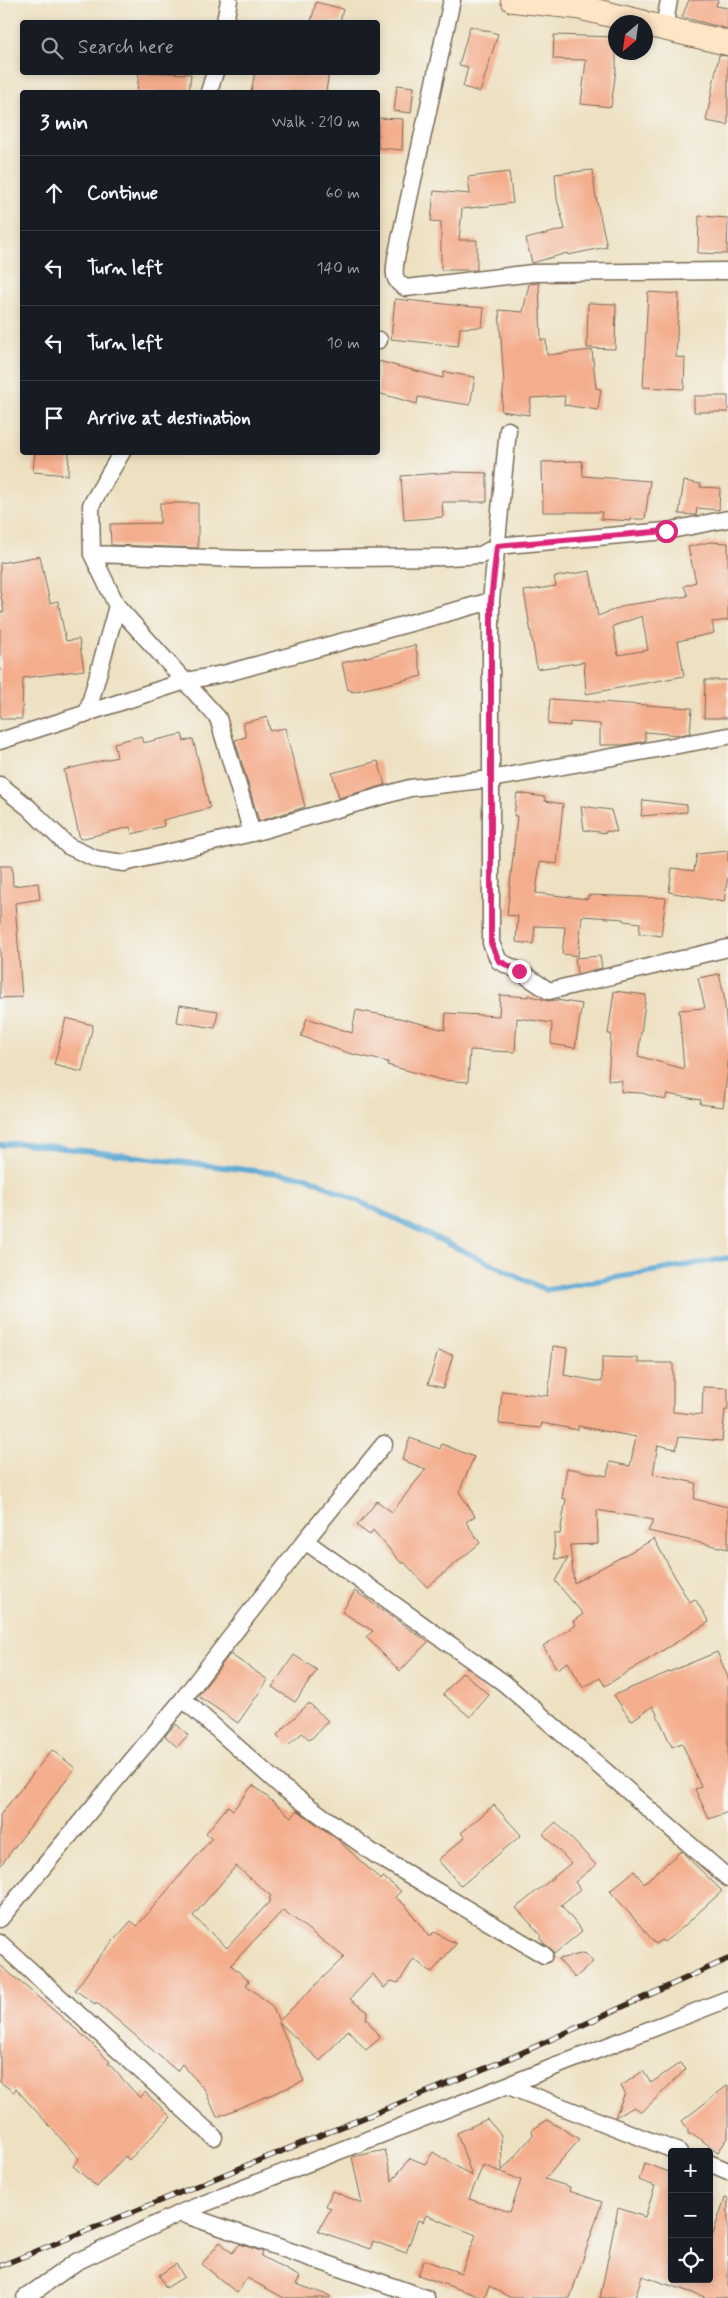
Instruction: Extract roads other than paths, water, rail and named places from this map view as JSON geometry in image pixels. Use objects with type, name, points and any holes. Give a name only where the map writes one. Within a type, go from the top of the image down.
[{"type":"street","points":[[225,20],[229,0]]},
{"type":"street","points":[[452,0],[396,258],[393,275],[397,284],[406,288],[533,272],[728,271]]},
{"type":"street","points":[[513,0],[578,7],[612,15]]},
{"type":"street","points":[[669,0],[655,26],[728,43]]},
{"type":"street","points":[[210,90],[214,75]]},
{"type":"street","points":[[508,430],[491,601],[491,943],[499,961],[519,971],[548,992],[728,948]]},
{"type":"street","points":[[120,455],[91,504],[92,554],[117,606],[218,718],[252,833]]},
{"type":"street","points":[[92,554],[242,559],[361,559],[481,555],[497,546],[666,531],[728,519]]},
{"type":"street","points":[[0,741],[186,681],[227,673],[491,601]]},
{"type":"street","points":[[87,714],[117,606]]},
{"type":"street","points":[[0,785],[28,807],[68,846],[96,860],[124,863],[252,833],[410,788],[491,779],[728,736]]},
{"type":"street","points":[[0,1919],[183,1699],[305,1541],[384,1444]]},
{"type":"street","points":[[305,1541],[504,1683],[728,1878]]},
{"type":"street","points":[[183,1699],[282,1787],[376,1855],[544,1955]]},
{"type":"street","points":[[0,1943],[214,2137]]},
{"type":"street","points":[[25,2298],[76,2262],[180,2213],[728,1999]]},
{"type":"street","points":[[508,2086],[669,2148]]},
{"type":"street","points":[[713,2165],[728,2171]]},
{"type":"street","points":[[180,2213],[426,2298]]},
{"type":"waterway","points":[[0,1145],[20,1143],[307,1177],[546,1290],[728,1258]]},
{"type":"railway","points":[[0,2266],[508,2059],[728,1959]]}]
